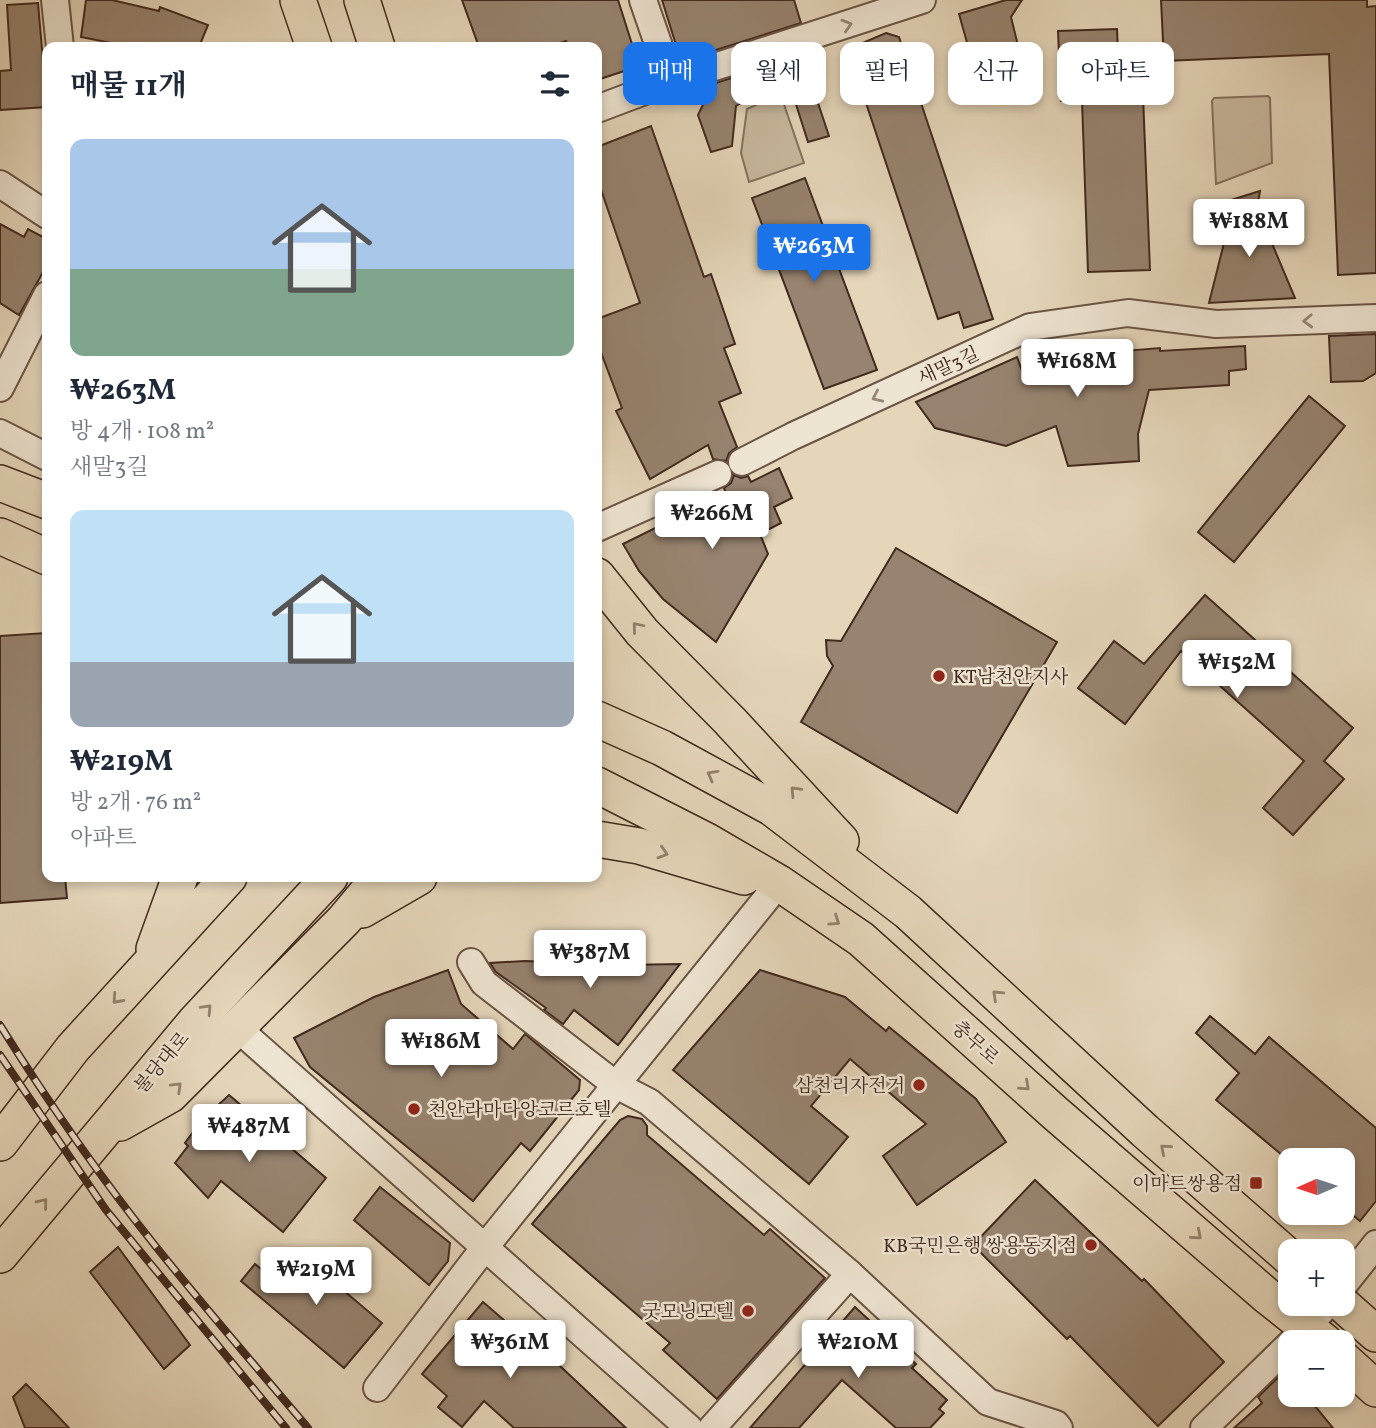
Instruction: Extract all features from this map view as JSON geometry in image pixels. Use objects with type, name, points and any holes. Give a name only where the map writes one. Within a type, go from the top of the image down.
[{"type":"main road","points":[[298,0],[312,42]]},
{"type":"main road","points":[[362,0],[375,42]]},
{"type":"main road","points":[[2,483],[42,499]]},
{"type":"main road","points":[[0,536],[42,555]]},
{"type":"main road","points":[[602,582],[642,632],[730,721],[908,912],[1135,1123],[1278,1248]]},
{"type":"main road","points":[[602,721],[662,748],[772,808],[908,912]]},
{"type":"main road","name":"충무로","points":[[602,788],[707,841],[779,883],[861,939],[1306,1330]]},
{"type":"main road","points":[[602,840],[639,846],[733,875],[779,883]]},
{"type":"main road","points":[[150,962],[178,882]]},
{"type":"main road","points":[[0,1143],[73,1048],[224,882]]},
{"type":"main road","name":"불당대로","points":[[0,1255],[195,1022],[325,882]]},
{"type":"main road","points":[[99,1135],[170,1094],[344,920],[376,882]]},
{"type":"main road","points":[[344,920],[410,882]]},
{"type":"main road","points":[[1355,1315],[1376,1334]]},
{"type":"main road","points":[[1355,1370],[1376,1389]]},
{"type":"street","points":[[55,0],[59,42]]},
{"type":"street","points":[[643,0],[658,42]]},
{"type":"street","points":[[717,66],[922,0]]},
{"type":"street","points":[[602,107],[623,99]]},
{"type":"street","points":[[0,184],[42,212]]},
{"type":"street","points":[[0,388],[42,305]]},
{"type":"street","name":"새말3길","points":[[743,462],[793,436],[1030,327],[1128,313],[1216,324],[1376,318]]},
{"type":"street","points":[[0,433],[42,454]]},
{"type":"street","points":[[602,526],[718,474]]},
{"type":"street","points":[[377,1388],[485,1247],[725,946],[779,883]]},
{"type":"street","points":[[471,962],[484,982],[616,1085],[649,1102],[850,1274],[988,1402],[1056,1424],[1059,1428]]},
{"type":"street","points":[[236,1027],[690,1428]]},
{"type":"street","points":[[1355,1271],[1376,1244]]},
{"type":"street","points":[[712,1428],[850,1274]]},
{"type":"street","points":[[1204,1428],[1278,1360]]},
{"type":"shaded area","points":[[1268,96],[1272,163],[1216,184],[1212,101],[1214,98]]},
{"type":"shaded area","points":[[756,105],[784,105],[804,163],[749,182],[741,153],[747,109]]},
{"type":"building","points":[[86,0],[112,0],[159,11],[160,7],[208,25],[201,42],[106,42],[81,37]]},
{"type":"building","points":[[462,0],[618,0],[631,42],[623,42],[623,71],[602,78],[602,42],[477,42]]},
{"type":"building","points":[[662,0],[794,0],[801,23],[741,42],[731,42],[731,45],[717,50],[717,42],[675,42]]},
{"type":"building","points":[[1006,0],[1022,0],[1011,17],[1017,42],[967,42],[959,14]]},
{"type":"building","points":[[1161,0],[1367,0],[1367,7],[1376,6],[1376,273],[1338,275],[1329,54],[1174,61],[1174,42],[1163,42]]},
{"type":"building","points":[[38,3],[42,49],[42,107],[0,110],[0,71],[11,70],[7,5]]},
{"type":"building","points":[[1117,29],[1118,42],[1058,42],[1058,31]]},
{"type":"building","points":[[886,33],[899,37],[901,42],[865,42]]},
{"type":"building","points":[[731,78],[731,105],[738,105],[732,146],[711,152],[698,115],[703,105],[717,105],[717,83]]},
{"type":"building","points":[[796,105],[819,105],[829,136],[808,142]]},
{"type":"building","points":[[867,105],[922,105],[993,319],[964,328],[959,312],[938,319]]},
{"type":"building","points":[[1082,105],[1143,105],[1150,270],[1088,272]]},
{"type":"building","points":[[651,126],[704,277],[711,274],[735,344],[724,348],[741,393],[719,402],[737,447],[729,453],[726,461],[713,459],[708,445],[650,479],[616,411],[622,408],[602,355],[602,317],[640,303],[602,193],[602,145]]},
{"type":"building","points":[[805,178],[877,370],[824,389],[752,198]]},
{"type":"building","points":[[1260,191],[1257,208],[1295,298],[1209,303],[1229,223],[1228,201]]},
{"type":"building","points":[[0,224],[24,237],[28,229],[42,236],[42,274],[19,315],[0,303]]},
{"type":"building","points":[[1376,334],[1376,373],[1363,381],[1331,382],[1329,336]]},
{"type":"building","points":[[1245,346],[1246,369],[1229,371],[1229,385],[1149,390],[1138,434],[1139,461],[1068,466],[1056,426],[1006,446],[935,428],[916,402],[1017,357],[1024,376],[1065,371],[1064,356],[1160,348],[1160,351]]},
{"type":"building","points":[[1309,396],[1345,426],[1234,562],[1198,532]]},
{"type":"building","points":[[779,468],[792,498],[774,507],[781,523],[760,534],[768,554],[716,642],[663,599],[639,571],[623,544],[726,493],[724,488],[731,483],[734,475],[741,478],[748,476],[751,482]]},
{"type":"building","name":"KT남천안지사","points":[[896,548],[1057,642],[957,813],[801,722],[833,666],[827,656],[826,640],[841,641]]},
{"type":"building","points":[[1205,595],[1353,728],[1324,761],[1344,779],[1293,835],[1263,808],[1304,761],[1181,651],[1125,724],[1078,688],[1114,641],[1144,664]]},
{"type":"building","points":[[42,633],[42,882],[65,882],[67,898],[0,903],[0,636]]},
{"type":"building","points":[[525,961],[680,964],[618,1045],[574,1010],[563,1024],[544,1010],[546,1008],[496,972],[490,963]]},
{"type":"building","name":"천안라마다앙코르호텔","points":[[448,970],[461,1004],[513,1049],[525,1034],[580,1080],[579,1090],[530,1151],[521,1143],[473,1201],[310,1067],[294,1038],[374,997]]},
{"type":"building","points":[[760,970],[845,997],[886,1031],[889,1027],[976,1099],[1006,1142],[917,1205],[883,1156],[926,1124],[850,1059],[811,1106],[848,1137],[809,1184],[673,1070]]},
{"type":"building","points":[[1210,1016],[1255,1054],[1269,1037],[1376,1128],[1376,1201],[1360,1221],[1355,1217],[1355,1148],[1278,1148],[1278,1152],[1216,1100],[1239,1073],[1196,1033]]},
{"type":"building","points":[[229,1095],[326,1178],[283,1232],[221,1181],[208,1198],[175,1163],[188,1146],[185,1143],[202,1120]]},
{"type":"building","points":[[628,1116],[642,1119],[647,1126],[647,1135],[764,1235],[770,1229],[825,1278],[717,1399],[663,1350],[670,1343],[532,1224],[620,1120]]},
{"type":"building","points":[[1035,1180],[1142,1281],[1144,1279],[1224,1362],[1158,1426],[1070,1336],[1067,1339],[973,1245]]},
{"type":"building","points":[[380,1187],[450,1243],[448,1261],[429,1285],[354,1220]]},
{"type":"building","points":[[118,1247],[190,1345],[164,1369],[90,1272]]},
{"type":"building","points":[[297,1251],[382,1323],[344,1368],[241,1281],[255,1264],[273,1279]]},
{"type":"building","points":[[483,1302],[542,1353],[544,1351],[626,1428],[514,1428],[484,1401],[462,1427],[438,1407],[447,1396],[422,1374]]},
{"type":"building","points":[[855,1307],[916,1364],[912,1368],[947,1400],[939,1409],[944,1413],[930,1428],[896,1428],[842,1380],[799,1428],[750,1428]]},
{"type":"building","points":[[1278,1378],[1278,1407],[1316,1407],[1333,1428],[1234,1428],[1262,1403],[1258,1397]]},
{"type":"building","points":[[26,1384],[69,1428],[25,1428],[13,1397]]},
{"type":"railway","points":[[0,1025],[75,1139],[115,1194],[308,1428]]},
{"type":"railway","points":[[0,1055],[106,1210],[286,1428]]},
{"type":"place","name":"KT남천안지사","points":[[939,676]]},
{"type":"place","name":"삼천리자전거","points":[[919,1085]]},
{"type":"place","name":"천안라마다앙코르호텔","points":[[414,1109]]},
{"type":"place","name":"이마트쌍용점","points":[[1256,1183]]},
{"type":"place","name":"KB국민은행 쌍용동지점","points":[[1091,1245]]},
{"type":"place","name":"굿모닝모텔","points":[[748,1311]]}]
